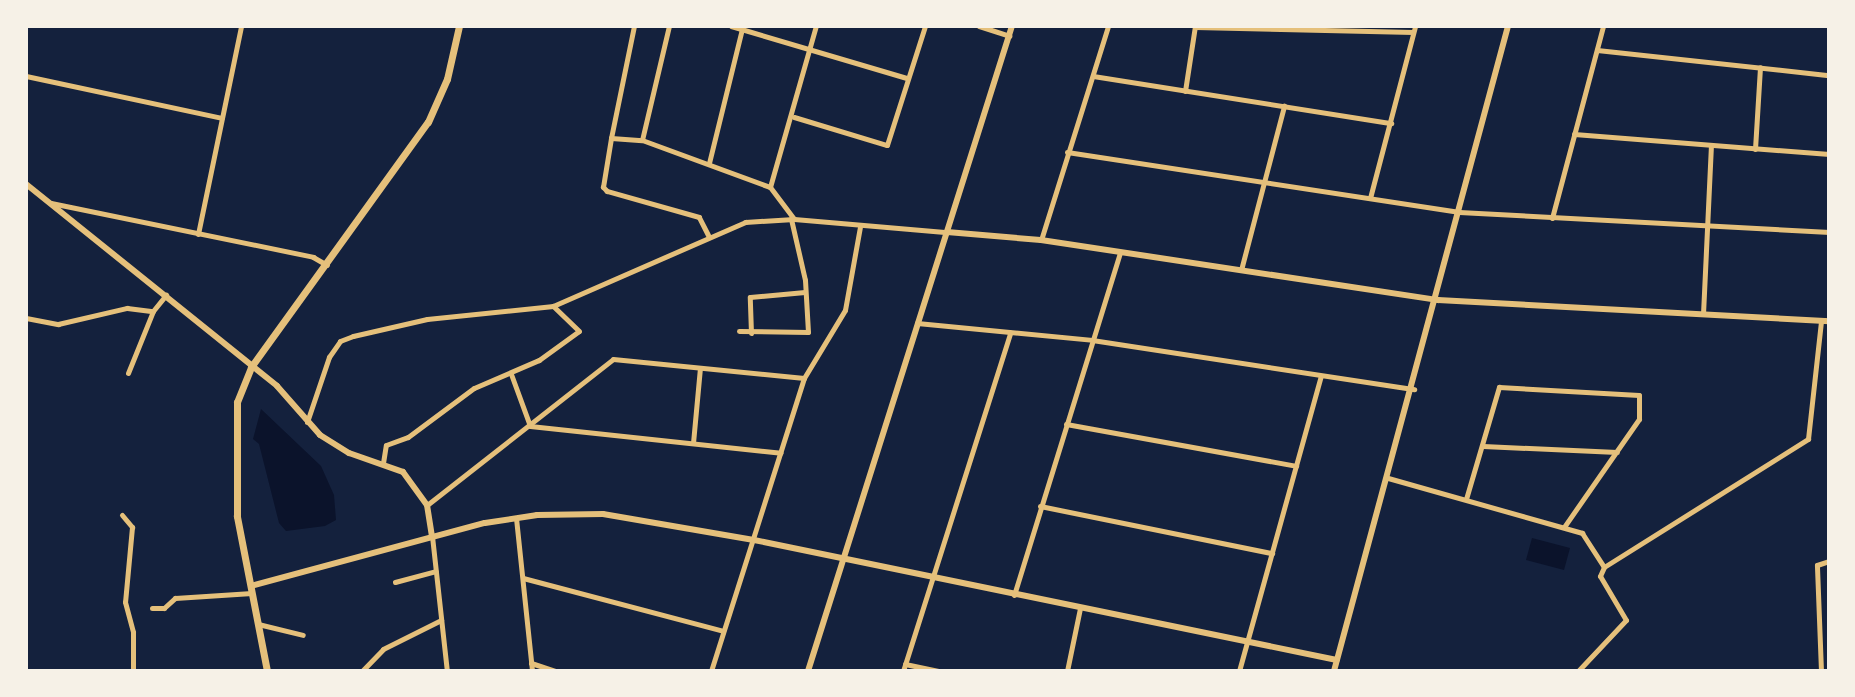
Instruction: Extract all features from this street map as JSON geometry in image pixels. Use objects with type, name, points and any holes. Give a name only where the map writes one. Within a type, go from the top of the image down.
[{"type":"main road","points":[[267,671],[237,516],[234,434],[237,402],[251,367],[428,122],[447,79],[459,26]]},
{"type":"street","points":[[198,234],[241,26]]},
{"type":"street","points":[[635,26],[603,187],[607,191],[699,217],[708,235]]},
{"type":"street","points":[[642,140],[669,26]]},
{"type":"street","points":[[731,26],[811,47],[907,78]]},
{"type":"street","points":[[770,187],[794,117],[816,26]]},
{"type":"street","points":[[794,117],[887,145],[925,26]]},
{"type":"street","points":[[979,26],[1009,36]]},
{"type":"street","points":[[808,671],[1012,26]]},
{"type":"street","points":[[1041,240],[1108,26]]},
{"type":"street","points":[[1334,671],[1414,389],[1508,26]]},
{"type":"street","points":[[1552,218],[1603,26]]},
{"type":"street","points":[[1185,91],[1195,27],[1414,29],[1370,198]]},
{"type":"street","points":[[709,163],[742,29]]},
{"type":"street","points":[[1597,50],[1829,75]]},
{"type":"street","points":[[1755,149],[1760,67]]},
{"type":"street","points":[[26,76],[222,118]]},
{"type":"street","points":[[1093,76],[1391,123]]},
{"type":"street","points":[[1241,271],[1284,106]]},
{"type":"street","points":[[1574,134],[1829,153]]},
{"type":"street","points":[[611,138],[642,140],[770,187],[792,219],[806,292],[806,335],[751,334],[739,331]]},
{"type":"street","points":[[1703,314],[1711,146]]},
{"type":"street","points":[[1067,152],[1460,212],[1829,232]]},
{"type":"street","points":[[26,184],[277,386],[307,422],[333,444],[403,472],[427,505],[447,671]]},
{"type":"street","points":[[48,202],[313,257],[327,265]]},
{"type":"street","points":[[307,422],[329,358],[340,341],[427,319],[553,306],[708,235],[746,222],[792,219],[860,227],[1041,240],[1438,300],[1825,321],[1808,439],[1604,567],[1601,576],[1626,620],[1578,671]]},
{"type":"street","points":[[711,671],[804,377],[841,319],[860,227]]},
{"type":"street","points":[[1014,595],[1120,253]]},
{"type":"street","points":[[751,334],[750,297],[806,292]]},
{"type":"street","points":[[128,373],[153,311],[166,295]]},
{"type":"street","points":[[383,463],[386,445],[408,437],[474,388],[510,374],[579,331],[553,306]]},
{"type":"street","points":[[26,318],[58,324],[127,307],[153,311]]},
{"type":"street","points":[[917,323],[1092,340],[1414,389]]},
{"type":"street","points":[[903,671],[1010,333]]},
{"type":"street","points":[[427,505],[614,359],[804,377]]},
{"type":"street","points":[[693,443],[700,368]]},
{"type":"street","points":[[510,374],[530,426]]},
{"type":"street","points":[[1239,671],[1321,376]]},
{"type":"street","points":[[1466,499],[1499,387],[1639,395],[1639,419],[1564,527]]},
{"type":"street","points":[[1066,424],[1296,466]]},
{"type":"street","points":[[530,426],[781,453]]},
{"type":"street","points":[[1483,446],[1617,452]]},
{"type":"street","points":[[1388,478],[1582,533],[1604,567]]},
{"type":"street","points":[[1040,506],[1272,553]]},
{"type":"street","points":[[152,608],[164,608],[175,598],[252,590],[432,536],[516,518],[603,514],[754,540],[1337,660]]},
{"type":"street","points":[[122,515],[132,527],[125,602],[132,632],[133,671]]},
{"type":"street","points":[[516,518],[532,671]]},
{"type":"street","points":[[1821,671],[1817,565],[1829,561]]},
{"type":"street","points":[[395,582],[436,571]]},
{"type":"street","points":[[523,578],[723,631]]},
{"type":"street","points":[[1067,671],[1080,608]]},
{"type":"street","points":[[362,671],[383,649],[441,620]]},
{"type":"street","points":[[258,624],[303,635]]},
{"type":"street","points":[[531,663],[556,671]]},
{"type":"street","points":[[905,664],[939,671]]},
{"type":"water","points":[[261,409],[321,466],[334,495],[336,520],[325,526],[286,531],[279,523],[259,444],[253,439]]},
{"type":"water","points":[[1532,538],[1570,548],[1564,570],[1526,560]]}]
